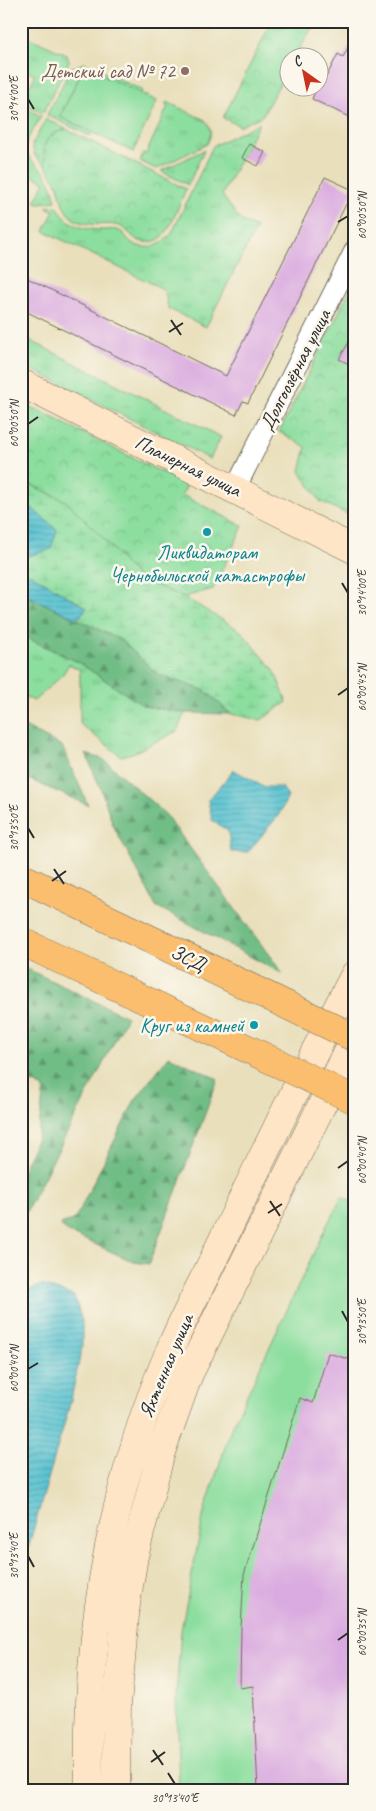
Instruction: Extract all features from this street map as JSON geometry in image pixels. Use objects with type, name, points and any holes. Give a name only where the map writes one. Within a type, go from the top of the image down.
[{"type":"highway","name":"ЗСД","points":[[21,877],[355,1038]]},
{"type":"highway","points":[[21,941],[355,1100]]},
{"type":"main road","name":"Планерная улица","points":[[21,383],[355,550]]},
{"type":"main road","name":"Яхтенная улица","points":[[89,1790],[90,1704],[99,1601],[120,1498],[135,1444],[170,1349],[259,1164],[355,974]]},
{"type":"main road","name":"Яхтенная улица","points":[[116,1790],[116,1704],[126,1604],[134,1556],[160,1452],[189,1374],[355,1038]]},
{"type":"street","name":"Долгоозёрная улица","points":[[235,489],[355,250]]},
{"type":"green space","points":[[272,21],[316,21],[300,48],[278,48],[278,87],[262,116],[240,126],[223,118]]},
{"type":"green space","points":[[26,36],[67,55],[69,61],[43,113],[24,104],[35,75],[21,68],[21,44]]},
{"type":"green space","points":[[84,63],[142,90],[141,94],[84,67],[60,117],[92,132],[90,136],[47,115],[71,68]]},
{"type":"green space","points":[[84,67],[157,101],[133,152],[60,117]]},
{"type":"green space","points":[[167,102],[205,120],[210,128],[210,137],[207,144],[156,169],[140,161],[143,153],[146,154],[168,106],[165,105]]},
{"type":"green space","points":[[22,107],[41,116],[28,139],[26,150],[30,158],[48,178],[56,201],[38,203],[35,201],[45,182],[21,170]]},
{"type":"green space","points":[[46,119],[66,129],[55,133],[45,155],[46,166],[35,156],[32,145]]},
{"type":"green space","points":[[259,123],[222,195],[240,220],[256,228],[206,327],[169,309],[163,289],[44,231],[54,211],[46,207],[57,206],[66,218],[81,227],[94,230],[117,230],[138,246],[149,247],[159,244],[172,233],[213,146]]},
{"type":"green space","points":[[66,129],[186,189],[166,233],[162,237],[151,242],[140,241],[120,226],[84,223],[70,216],[63,204],[57,183],[46,166],[44,154],[45,144],[49,137]]},
{"type":"green space","points":[[204,150],[188,185],[161,171]]},
{"type":"green space","points":[[355,280],[355,518],[320,501],[300,471],[306,447],[279,432]]},
{"type":"green space","points":[[21,336],[221,437],[210,459],[21,364]]},
{"type":"green space","points":[[21,402],[187,485],[182,495],[243,526],[213,589],[184,597],[138,578],[102,537],[66,501],[21,480]]},
{"type":"green space","points":[[21,480],[66,501],[102,537],[138,578],[184,597],[241,631],[274,670],[287,702],[261,720],[231,714],[206,691],[157,674],[121,640],[77,619],[87,608],[31,574],[21,573],[21,556],[22,558],[56,530],[21,499]]},
{"type":"green space","points":[[21,593],[121,640],[157,674],[206,691],[231,714],[185,713],[144,706],[78,662],[21,635]]},
{"type":"green space","points":[[21,635],[78,662],[144,706],[185,713],[177,731],[135,752],[121,756],[80,724],[80,670],[69,664],[63,674],[34,701],[21,695]]},
{"type":"green space","points":[[21,725],[62,746],[88,805],[21,776]]},
{"type":"green space","points":[[86,754],[103,759],[165,814],[283,974],[156,906],[113,825]]},
{"type":"green space","points":[[21,966],[127,1017],[21,1222],[21,1175],[38,1135],[44,1088],[21,1077]]},
{"type":"green space","points":[[169,1056],[218,1079],[149,1264],[134,1262],[68,1232],[60,1225],[75,1219],[135,1100]]},
{"type":"green space","points":[[342,1197],[355,1203],[355,1790],[179,1790],[176,1696],[181,1631],[204,1512],[231,1429]]},
{"type":"water","points":[[21,499],[57,530],[51,549],[22,558]]},
{"type":"water","points":[[21,573],[31,574],[87,608],[77,619],[21,593]]},
{"type":"water","points":[[234,770],[265,787],[282,787],[288,797],[278,816],[248,852],[231,852],[228,831],[212,820],[208,800]]},
{"type":"water","points":[[41,1285],[74,1296],[82,1321],[82,1347],[70,1404],[24,1562],[21,1580],[21,1294]]},
{"type":"building","points":[[355,35],[355,120],[312,99],[328,98],[328,73],[338,54],[343,57]]},
{"type":"building","points":[[249,144],[265,152],[258,166],[242,158]]},
{"type":"building","points":[[325,177],[353,190],[248,403],[243,401],[236,415],[21,309],[21,275],[226,376]]},
{"type":"building","points":[[355,332],[355,367],[339,359]]},
{"type":"building","points":[[328,1353],[355,1361],[355,1790],[258,1790],[253,1686],[240,1688],[244,1575],[300,1398],[313,1403]]},
{"type":"place","name":"Детский сад № 72","points":[[185,71]]},
{"type":"place","name":"Ликвидаторам Чернобыльской катастрофы","points":[[207,532]]},
{"type":"place","name":"Круг из камней","points":[[254,1025]]}]
